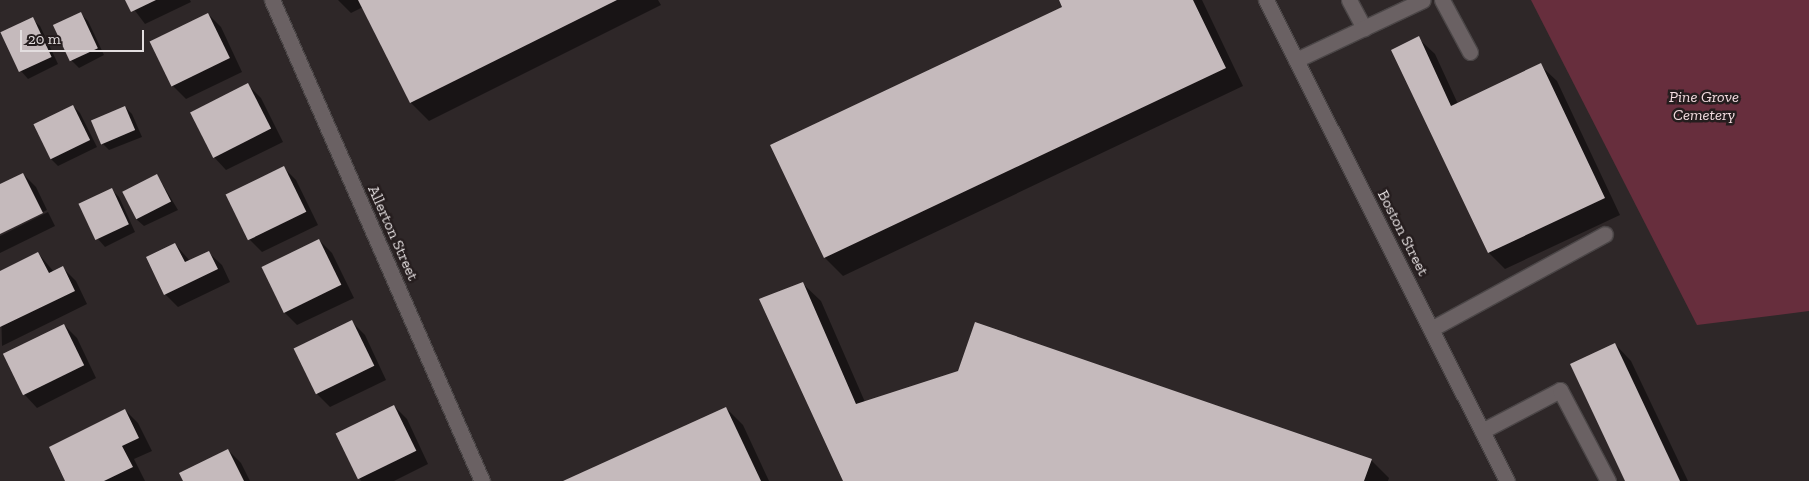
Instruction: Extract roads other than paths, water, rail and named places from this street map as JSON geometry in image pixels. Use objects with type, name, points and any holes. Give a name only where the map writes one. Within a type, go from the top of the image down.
[{"type":"main road","name":"Allerton Street","points":[[272,0],[482,481]]},
{"type":"main road","name":"Boston Street","points":[[1266,0],[1507,481]]},
{"type":"main road","points":[[1349,0],[1364,28]]},
{"type":"main road","points":[[1296,60],[1423,0]]},
{"type":"main road","points":[[1442,0],[1470,52]]},
{"type":"main road","points":[[1431,329],[1605,234]]},
{"type":"main road","points":[[1482,431],[1560,390],[1608,481]]},
{"type":"park label","name":"Pine Grove Cemetery","points":[[1704,106]]}]
